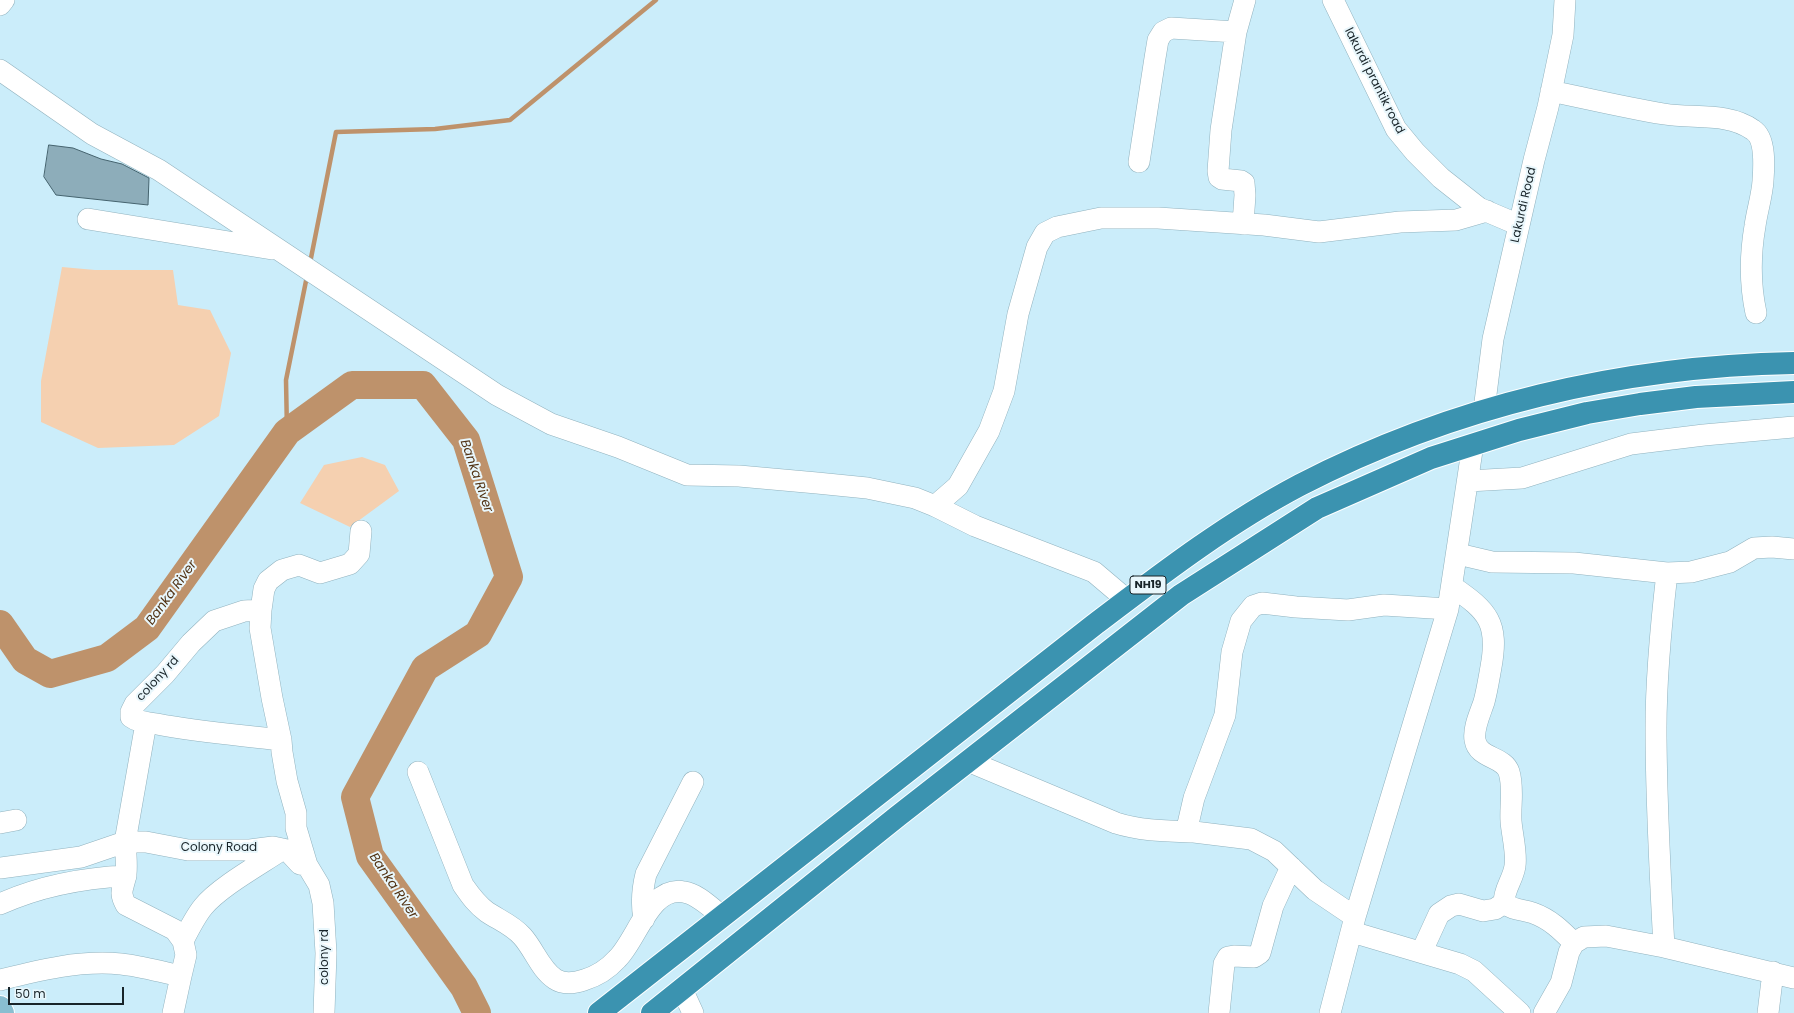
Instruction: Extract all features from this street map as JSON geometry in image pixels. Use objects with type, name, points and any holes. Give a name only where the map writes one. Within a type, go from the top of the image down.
[{"type":"highway","name":"NH19","points":[[599,1013],[1127,600],[1175,564],[1233,526],[1299,486],[1375,450],[1422,431],[1484,410],[1530,397],[1628,377],[1678,369],[1794,363]]},
{"type":"highway","name":"NH19","points":[[652,1013],[968,761],[1180,595],[1317,508],[1431,458],[1519,430],[1572,417],[1640,404],[1696,397],[1794,392]]},
{"type":"main road","points":[[0,1007],[3,1013]]},
{"type":"street","points":[[0,5],[4,0]]},
{"type":"street","points":[[1243,224],[1245,195],[1244,183],[1241,181],[1220,178],[1218,170],[1221,130],[1236,32],[1245,0]]},
{"type":"street","name":"lakurdi prantik road","points":[[1333,0],[1396,129],[1415,152],[1441,178],[1480,208],[1519,224]]},
{"type":"street","name":"Lakurdi Road","points":[[1484,410],[1493,339],[1563,35],[1565,0]]},
{"type":"street","points":[[1139,162],[1154,58],[1158,40],[1162,32],[1171,28],[1182,28],[1236,32]]},
{"type":"street","points":[[0,70],[92,134],[159,170],[497,395],[550,424],[618,447],[687,475],[739,476],[867,488],[915,498],[935,506],[974,526],[1094,572],[1127,600]]},
{"type":"street","points":[[1551,91],[1666,114],[1733,120],[1754,130],[1760,138],[1762,145],[1763,181],[1754,228],[1751,271],[1752,295],[1756,313]]},
{"type":"street","points":[[935,506],[958,486],[989,430],[1004,391],[1018,314],[1037,247],[1045,234],[1057,227],[1101,218],[1158,218],[1243,224],[1319,232],[1400,222],[1456,220],[1487,211]]},
{"type":"street","points":[[88,219],[278,250]]},
{"type":"street","points":[[1468,481],[1522,478],[1631,444],[1704,435],[1794,427]]},
{"type":"street","points":[[1330,1013],[1354,925],[1448,609],[1458,554],[1473,444]]},
{"type":"street","name":"colony rd","points":[[324,1013],[326,953],[323,903],[319,885],[307,865],[296,828],[296,813],[287,781],[281,740],[260,628],[261,610],[264,589],[268,581],[282,570],[299,565],[320,573],[350,564],[359,554],[361,531]]},
{"type":"street","points":[[1458,554],[1492,562],[1574,564],[1667,574],[1691,572],[1730,562],[1754,548],[1772,547],[1794,549]]},
{"type":"street","points":[[1664,947],[1657,826],[1656,727],[1660,638],[1667,574]]},
{"type":"street","points":[[1453,587],[1473,600],[1485,613],[1493,628],[1495,647],[1486,696],[1474,734],[1475,742],[1480,751],[1502,762],[1508,770],[1511,782],[1511,820],[1515,867],[1504,893],[1504,903],[1511,909],[1531,912],[1544,917],[1555,924],[1574,942]]},
{"type":"street","points":[[1194,832],[1189,828],[1188,824],[1194,798],[1225,715],[1232,652],[1241,621],[1253,606],[1262,603],[1296,607],[1348,610],[1384,605],[1448,609]]},
{"type":"street","name":"colony rd","points":[[261,610],[244,611],[214,621],[191,643],[165,674],[135,704],[130,712],[131,716],[136,721],[146,723],[197,731],[281,740]]},
{"type":"street","points":[[146,723],[125,842],[127,854],[126,876],[121,889],[121,898],[126,905],[175,930],[183,941],[186,955],[173,1013]]},
{"type":"street","points":[[968,761],[1131,828],[1194,832],[1251,839],[1274,851],[1354,925],[1460,964],[1474,971],[1520,1013]]},
{"type":"street","points":[[418,772],[466,890],[473,901],[487,912],[508,924],[522,936],[544,968],[555,980],[567,984],[596,976],[618,959],[658,899],[670,892],[684,892],[695,896],[722,916]]},
{"type":"street","points":[[644,919],[641,905],[642,889],[646,874],[693,782]]},
{"type":"street","name":"Colony Road","points":[[0,868],[81,857],[125,842],[146,842],[188,850],[250,850],[273,847],[283,849]]},
{"type":"street","points":[[183,941],[192,923],[204,906],[221,891],[283,849],[291,853],[300,864],[307,865]]},
{"type":"street","points":[[1219,1013],[1224,964],[1228,957],[1254,957],[1260,953],[1273,906],[1291,867]]},
{"type":"street","points":[[0,904],[17,896],[60,884],[92,878],[126,876]]},
{"type":"street","points":[[1422,951],[1439,914],[1451,906],[1459,904],[1483,911],[1495,909],[1504,903]]},
{"type":"street","points":[[1544,1013],[1561,984],[1569,952],[1574,942],[1584,937],[1606,936],[1664,947],[1794,978]]},
{"type":"street","points":[[0,980],[74,964],[104,963],[123,964],[181,976]]},
{"type":"street","points":[[1768,1013],[1773,972]]},
{"type":"street","points":[[682,989],[693,1013]]},
{"type":"shaded area","points":[[62,267],[95,270],[173,270],[178,305],[210,310],[231,353],[219,416],[174,445],[98,448],[41,422],[41,381]]},
{"type":"shaded area","points":[[362,457],[385,465],[399,491],[350,527],[300,503],[324,465]]},
{"type":"building","points":[[49,145],[73,148],[101,159],[122,164],[149,178],[148,205],[56,195],[44,177]]},
{"type":"waterway","points":[[310,263],[336,132],[435,129],[510,120],[656,0]]},
{"type":"waterway","points":[[287,432],[286,380],[307,276]]},
{"type":"waterway","name":"Banka River","points":[[0,624],[25,660],[50,674],[107,658],[147,628],[287,432],[352,385],[423,385],[466,440],[509,577],[478,634],[425,668],[355,797],[370,856],[464,987],[477,1013]]}]
